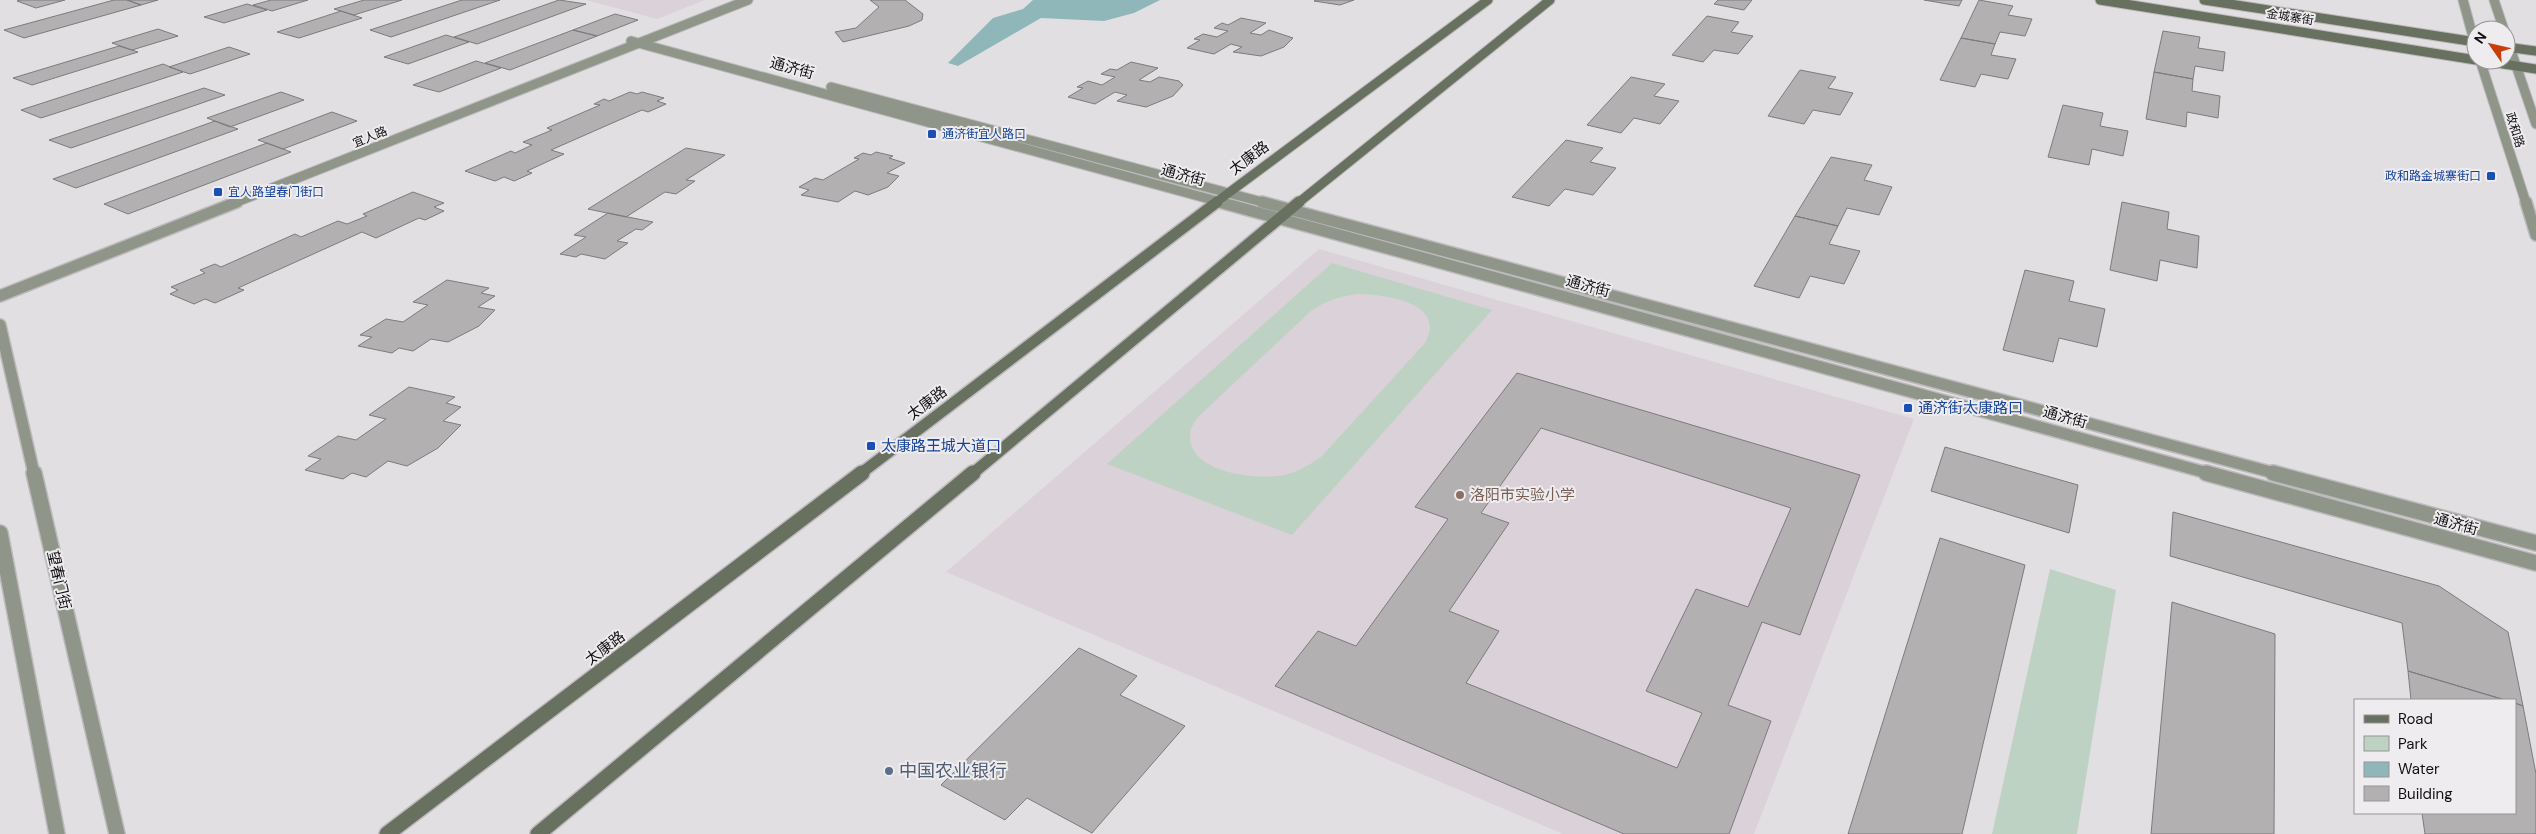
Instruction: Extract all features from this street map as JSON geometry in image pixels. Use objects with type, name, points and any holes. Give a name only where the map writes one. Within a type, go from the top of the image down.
[{"type":"main road","name":"太康路","points":[[387,834],[1218,202],[1488,0]]},
{"type":"main road","points":[[538,834],[1291,209],[1550,0]]},
{"type":"main road","name":"金城寨街","points":[[2100,0],[2466,58]]},
{"type":"main road","name":"金城寨街","points":[[2204,0],[2466,42]]},
{"type":"main road","points":[[2372,26],[2394,31],[2405,37],[2405,42],[2401,44],[2372,43]]},
{"type":"main road","points":[[2516,48],[2536,51]]},
{"type":"main road","name":"金城寨街","points":[[2516,66],[2536,69]]},
{"type":"street","name":"宜人路","points":[[0,296],[641,40],[735,0]]},
{"type":"street","name":"宜人路","points":[[0,289],[748,0]]},
{"type":"street","points":[[2464,0],[2469,20]]},
{"type":"street","points":[[2494,0],[2501,20]]},
{"type":"street","name":"通济街","points":[[641,40],[1291,209],[2536,542]]},
{"type":"street","name":"通济街","points":[[641,40],[1279,219],[2536,563]]},
{"type":"street","name":"政和路","points":[[2516,66],[2536,124]]},
{"type":"street","name":"政和路","points":[[2482,70],[2536,235]]},
{"type":"street","name":"望春门街","points":[[0,325],[117,834]]},
{"type":"street","points":[[0,533],[57,834]]},
{"type":"shaded area","points":[[586,0],[705,0],[657,19]]},
{"type":"shaded area","name":"洛阳市实验小学","points":[[1319,249],[1914,419],[1754,834],[1563,834],[946,572]]},
{"type":"green space","points":[[1332,263],[1492,310],[1292,535],[1107,464]],"holes":[[[1356,294],[1396,299],[1420,309],[1428,318],[1430,329],[1425,343],[1322,456],[1297,471],[1276,476],[1260,477],[1225,471],[1210,465],[1198,456],[1191,444],[1191,429],[1199,416],[1311,311],[1338,298]]]},
{"type":"green space","points":[[2050,569],[2116,590],[2077,834],[1992,834]]},
{"type":"water","points":[[1033,0],[1160,0],[1134,13],[1104,21],[1041,18],[958,66],[948,63],[993,18],[1023,9]]},
{"type":"building","points":[[65,0],[36,8],[17,1]]},
{"type":"building","points":[[114,0],[127,0],[141,5],[24,38],[4,30]]},
{"type":"building","points":[[127,0],[158,0],[141,5]]},
{"type":"building","points":[[271,0],[308,0],[272,11],[253,5]]},
{"type":"building","points":[[364,0],[402,0],[354,15],[334,9]]},
{"type":"building","points":[[462,0],[500,0],[391,37],[370,30]]},
{"type":"building","points":[[559,0],[586,4],[477,44],[454,37]]},
{"type":"building","points":[[870,0],[905,0],[923,14],[922,20],[909,26],[843,42],[835,32],[856,28],[879,7]]},
{"type":"building","points":[[1316,0],[1354,0],[1340,5],[1314,1]]},
{"type":"building","points":[[1718,0],[1752,0],[1744,10],[1714,4]]},
{"type":"building","points":[[1924,0],[1962,0],[1959,6]]},
{"type":"building","points":[[1979,0],[2013,6],[2008,15],[2032,19],[2025,36],[2000,32],[1995,44],[1961,38]]},
{"type":"building","points":[[247,4],[267,10],[224,23],[204,17]]},
{"type":"building","points":[[341,11],[362,18],[299,38],[277,32]]},
{"type":"building","points":[[615,14],[638,20],[597,36],[573,30]]},
{"type":"building","points":[[1707,16],[1739,22],[1731,32],[1753,36],[1738,54],[1714,50],[1703,62],[1672,55]]},
{"type":"building","points":[[1241,18],[1266,23],[1250,33],[1261,35],[1269,30],[1293,38],[1284,47],[1261,56],[1233,52],[1242,47],[1231,44],[1214,54],[1187,48],[1200,40],[1194,39],[1203,34],[1217,37],[1228,31],[1214,28],[1222,23],[1228,25]]},
{"type":"building","points":[[158,29],[178,36],[132,50],[112,43]]},
{"type":"building","points":[[573,30],[597,36],[510,70],[485,63]]},
{"type":"building","points":[[2163,31],[2200,37],[2198,48],[2225,52],[2223,71],[2195,66],[2193,79],[2154,72]]},
{"type":"building","points":[[446,35],[469,42],[408,64],[384,57]]},
{"type":"building","points":[[1961,38],[1995,44],[1991,55],[2016,59],[2008,79],[1981,74],[1975,87],[1940,80]]},
{"type":"building","points":[[119,46],[138,52],[32,85],[13,78]]},
{"type":"building","points":[[229,47],[250,54],[190,74],[169,67]]},
{"type":"building","points":[[476,61],[501,68],[439,92],[413,85]]},
{"type":"building","points":[[1131,62],[1158,68],[1139,80],[1150,82],[1159,77],[1179,81],[1183,85],[1173,96],[1146,107],[1117,101],[1127,95],[1115,92],[1095,104],[1068,97],[1083,88],[1077,87],[1088,81],[1102,85],[1115,77],[1101,74],[1110,69],[1117,70]]},
{"type":"building","points":[[163,64],[183,72],[41,118],[21,110]]},
{"type":"building","points":[[1800,70],[1836,77],[1828,88],[1853,93],[1840,115],[1813,110],[1804,124],[1768,116]]},
{"type":"building","points":[[2154,72],[2193,79],[2192,91],[2220,96],[2218,118],[2187,112],[2186,127],[2146,119]]},
{"type":"building","points":[[1631,77],[1665,84],[1654,96],[1679,101],[1660,124],[1634,118],[1621,133],[1587,125]]},
{"type":"building","points":[[204,88],[225,95],[71,148],[49,140]]},
{"type":"building","points":[[281,92],[304,100],[230,127],[207,118]]},
{"type":"building","points":[[630,92],[637,94],[642,92],[664,98],[657,101],[666,104],[648,112],[642,110],[551,150],[564,154],[527,171],[532,173],[514,181],[504,177],[495,181],[465,171],[511,151],[515,153],[532,145],[523,142],[552,130],[547,128],[600,105],[594,104],[604,99],[609,101]]},
{"type":"building","points":[[2063,105],[2103,113],[2100,126],[2128,131],[2123,156],[2092,149],[2089,165],[2048,157]]},
{"type":"building","points":[[332,112],[357,121],[283,149],[258,140]]},
{"type":"building","points":[[215,121],[238,129],[76,188],[53,179]]},
{"type":"building","points":[[1566,140],[1603,148],[1590,162],[1616,168],[1593,195],[1565,189],[1549,206],[1512,197]]},
{"type":"building","points":[[267,143],[291,152],[128,214],[104,204]]},
{"type":"building","points":[[686,148],[725,155],[686,180],[695,181],[676,194],[665,192],[626,217],[588,209]]},
{"type":"building","points":[[876,152],[893,156],[889,158],[905,163],[887,173],[899,176],[888,187],[868,195],[855,191],[838,202],[801,195],[809,190],[799,187],[815,178],[823,180],[859,159],[854,158],[863,153],[871,155]]},
{"type":"building","points":[[1831,157],[1872,165],[1864,180],[1892,187],[1879,215],[1847,208],[1838,226],[1795,216]]},
{"type":"building","points":[[413,192],[444,203],[434,207],[444,211],[425,220],[419,218],[376,238],[362,232],[238,288],[244,290],[215,303],[205,299],[194,304],[170,294],[178,290],[171,287],[205,273],[200,270],[215,264],[221,267],[295,234],[301,237],[338,221],[347,224],[367,216],[363,214]]},
{"type":"building","points":[[2122,202],[2169,212],[2167,229],[2199,236],[2197,268],[2160,260],[2157,281],[2110,270]]},
{"type":"building","points":[[608,213],[653,222],[642,230],[636,229],[617,241],[628,243],[605,259],[581,254],[576,257],[560,254],[586,237],[574,235]]},
{"type":"building","points":[[1795,216],[1838,226],[1829,244],[1860,251],[1844,284],[1810,276],[1799,298],[1754,286]]},
{"type":"building","points":[[2025,270],[2074,281],[2069,301],[2105,309],[2097,347],[2059,338],[2053,362],[2003,350]]},
{"type":"building","points":[[447,280],[489,288],[481,293],[495,296],[478,307],[495,310],[479,326],[448,342],[431,339],[413,351],[399,348],[392,353],[358,346],[372,337],[360,335],[386,319],[403,322],[428,305],[413,302]]},
{"type":"building","points":[[1517,373],[1860,475],[1800,635],[1762,622],[1728,705],[1771,721],[1729,834],[1624,834],[1275,686],[1318,631],[1356,646],[1448,519],[1415,507]],"holes":[[[1541,428],[1791,508],[1748,607],[1696,589],[1646,691],[1702,713],[1677,768],[1466,683],[1499,631],[1449,611],[1509,523],[1481,513]]]},
{"type":"building","points":[[409,387],[455,397],[446,403],[461,407],[443,421],[461,425],[438,448],[407,466],[388,461],[366,477],[352,473],[343,479],[305,470],[321,459],[308,456],[338,436],[356,440],[386,419],[369,415]]},
{"type":"building","points":[[1945,447],[2078,485],[2069,533],[1931,491]]},
{"type":"building","points":[[2173,512],[2439,586],[2508,632],[2523,706],[2516,703],[2516,699],[2502,699],[2408,671],[2402,623],[2170,556]]},
{"type":"building","points":[[1940,538],[2025,565],[1962,834],[1848,834]]},
{"type":"building","points":[[2172,602],[2275,634],[2274,834],[2151,834]]},
{"type":"building","points":[[1079,648],[1137,676],[1120,695],[1185,726],[1092,833],[1027,798],[1005,820],[941,785]]},
{"type":"building","points":[[2408,671],[2502,699],[2411,699]]},
{"type":"building","points":[[2516,703],[2523,706],[2536,774],[2536,834],[2425,834],[2422,814],[2516,814]]},
{"type":"place","name":"通济街宜人路口","points":[[932,134]]},
{"type":"place","name":"政和路金城寨街口","points":[[2491,176]]},
{"type":"place","name":"宜人路望春门街口","points":[[218,192]]},
{"type":"place","name":"通济街太康路口","points":[[1908,408]]},
{"type":"place","name":"太康路王城大道口","points":[[871,446]]},
{"type":"place","name":"洛阳市实验小学","points":[[1460,495]]},
{"type":"place","name":"中国农业银行","points":[[889,771]]}]
